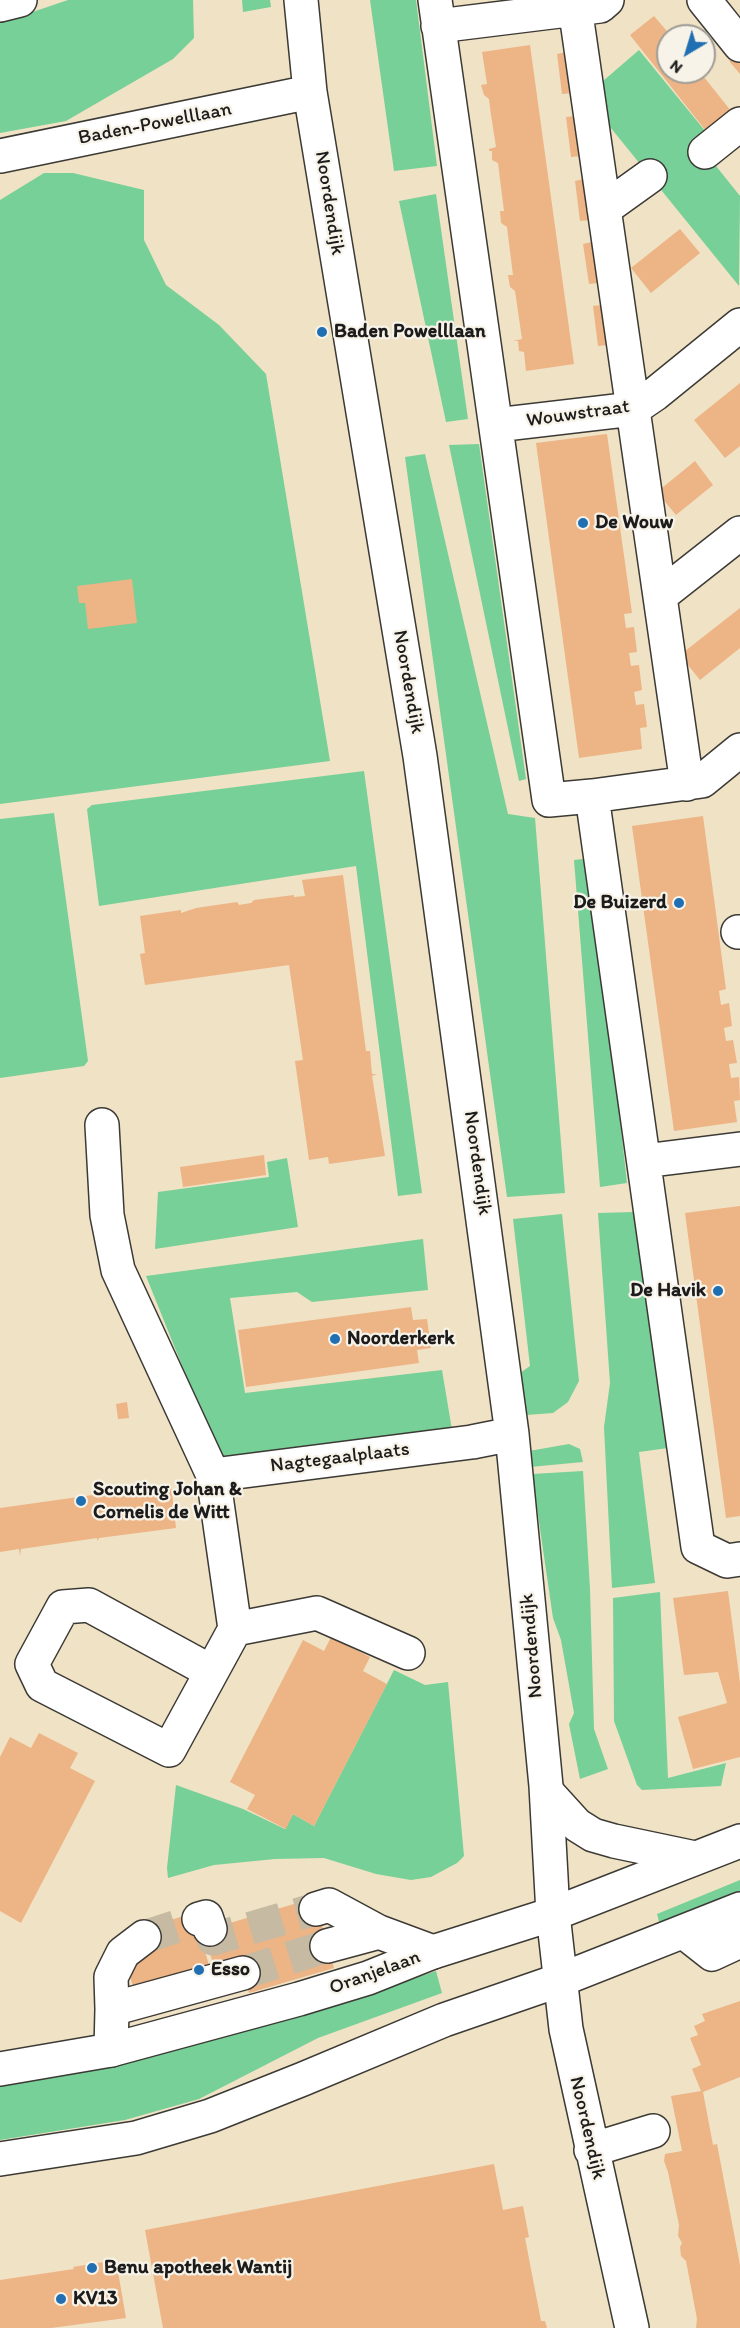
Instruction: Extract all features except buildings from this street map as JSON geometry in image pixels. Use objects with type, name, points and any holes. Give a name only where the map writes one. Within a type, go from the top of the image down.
[{"type":"street","points":[[0,5],[20,0]]},
{"type":"street","name":"Noordendijk","points":[[300,0],[310,92],[420,756],[513,1434],[547,1792],[553,1914],[560,1980],[571,2057],[632,2328]]},
{"type":"street","points":[[607,0],[600,6],[575,4],[436,13],[549,800],[702,781],[740,750]]},
{"type":"street","points":[[704,0],[740,45]]},
{"type":"street","points":[[575,4],[687,784]]},
{"type":"street","name":"Baden-Powelllaan","points":[[0,156],[310,92]]},
{"type":"street","points":[[705,152],[740,124]]},
{"type":"street","points":[[0,176],[32,148]]},
{"type":"street","points":[[604,209],[650,176]]},
{"type":"street","name":"Wouwstraat","points":[[496,425],[633,409],[740,325]]},
{"type":"street","points":[[660,596],[740,533]]},
{"type":"street","points":[[592,796],[698,1547],[734,1560]]},
{"type":"street","points":[[102,1125],[107,1215],[118,1270],[213,1475],[235,1629],[169,1749],[42,1685],[32,1664],[63,1607],[89,1605],[210,1671]]},
{"type":"street","points":[[644,1161],[740,1149]]},
{"type":"street","name":"Nagtegaalplaats","points":[[213,1475],[472,1442],[513,1434]]},
{"type":"street","points":[[235,1629],[317,1612],[408,1653]]},
{"type":"street","points":[[547,1792],[567,1816],[593,1835],[695,1858]]},
{"type":"street","name":"Oranjelaan","points":[[0,2069],[111,2049],[299,1999],[368,1978],[433,1952],[553,1914],[740,1841]]},
{"type":"street","points":[[316,1908],[328,1905],[379,1932],[433,1952]]},
{"type":"street","points":[[0,2159],[136,2138],[210,2116],[444,2020],[560,1980],[740,1909]]},
{"type":"street","points":[[327,1946],[379,1932]]},
{"type":"street","points":[[684,1932],[712,1954],[740,1941]]},
{"type":"street","points":[[111,2049],[111,1977],[123,1953],[144,1937]]},
{"type":"street","points":[[112,2009],[232,1975]]},
{"type":"street","points":[[591,2150],[653,2131]]},
{"type":"green space","points":[[68,0],[193,0],[194,38],[173,59],[66,121],[0,133],[0,23]]},
{"type":"green space","points":[[242,0],[270,0],[271,7],[243,12]]},
{"type":"green space","points":[[370,0],[416,0],[437,166],[394,171]]},
{"type":"green space","points":[[639,50],[656,71],[656,84],[667,84],[706,132],[696,141],[740,196],[739,286],[589,101],[588,94]]},
{"type":"green space","points":[[44,173],[73,173],[144,190],[144,240],[166,285],[219,325],[266,374],[330,761],[0,804],[0,200]]},
{"type":"green space","points":[[436,194],[468,419],[446,422],[399,201]]},
{"type":"green space","points":[[479,444],[526,779],[519,781],[449,445]]},
{"type":"green space","points":[[425,454],[508,814],[535,818],[565,1193],[507,1197],[405,457]]},
{"type":"green space","points":[[364,771],[422,1193],[398,1196],[356,866],[99,906],[87,809],[92,805]]},
{"type":"green space","points":[[54,813],[88,1061],[84,1066],[0,1078],[0,819]]},
{"type":"green space","points":[[591,858],[627,1183],[600,1187],[574,860]]},
{"type":"green space","points":[[287,1158],[298,1227],[155,1249],[158,1192],[269,1177],[267,1162]]},
{"type":"green space","points":[[634,1212],[668,1448],[639,1452],[655,1583],[612,1588],[604,1427],[610,1383],[598,1213]]},
{"type":"green space","points":[[562,1214],[579,1381],[568,1402],[553,1413],[526,1415],[520,1373],[530,1366],[513,1219]]},
{"type":"green space","points":[[423,1239],[428,1290],[312,1302],[297,1292],[230,1298],[245,1393],[442,1370],[452,1430],[220,1460],[146,1276]]},
{"type":"green space","points":[[569,1444],[580,1449],[583,1462],[530,1467],[529,1451]]},
{"type":"green space","points":[[583,1471],[590,1589],[594,1729],[608,1769],[580,1779],[569,1724],[574,1713],[561,1640],[553,1618],[532,1474]]},
{"type":"green space","points":[[660,1592],[668,1778],[726,1763],[721,1786],[642,1790],[637,1785],[614,1721],[613,1598]]},
{"type":"green space","points":[[394,1670],[425,1685],[448,1682],[464,1856],[457,1863],[431,1877],[411,1880],[376,1874],[324,1858],[275,1859],[214,1865],[168,1878],[167,1868],[176,1785],[243,1809],[285,1829],[293,1814],[314,1826]]},
{"type":"green space","points":[[740,1880],[740,1894],[660,1925],[657,1914]]},
{"type":"green space","points":[[436,1971],[442,1993],[318,2038],[199,2099],[125,2120],[0,2140],[0,2085],[304,2015]]},
{"type":"tunnel","points":[[210,1929],[213,1939],[316,1909]]},
{"type":"tunnel","points":[[144,1937],[199,1919]]},
{"type":"tunnel","points":[[243,1973],[327,1946]]},
{"type":"place","name":"Baden Powelllaan","points":[[322,332]]},
{"type":"place","name":"De Wouw","points":[[583,523]]},
{"type":"place","name":"De Buizerd","points":[[679,903]]},
{"type":"place","name":"De Havik","points":[[718,1291]]},
{"type":"place","name":"Noorderkerk","points":[[335,1339]]},
{"type":"place","name":"Scouting Johan & Cornelis de Witt","points":[[81,1501]]},
{"type":"place","name":"Esso","points":[[199,1970]]},
{"type":"place","name":"Benu apotheek Wantij","points":[[92,2268]]},
{"type":"place","name":"KV13","points":[[61,2299]]}]
